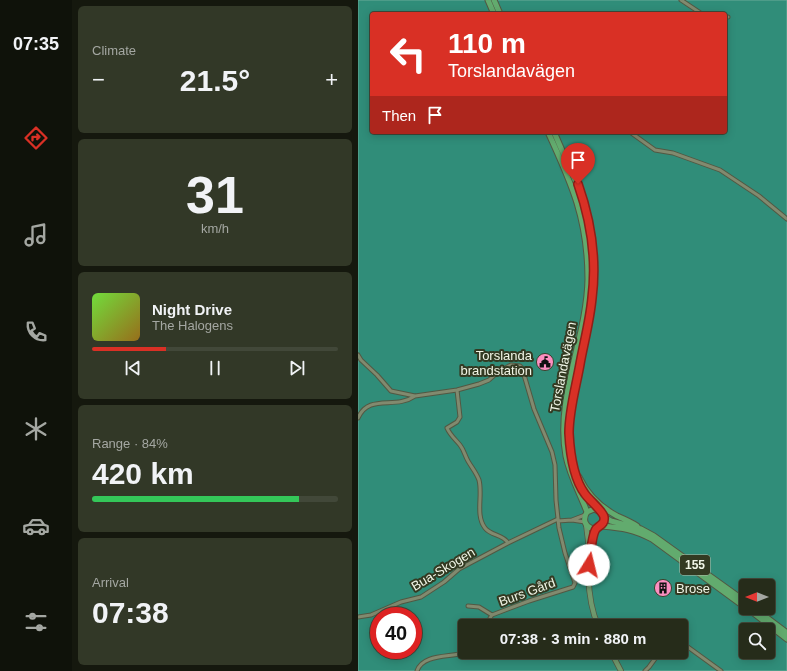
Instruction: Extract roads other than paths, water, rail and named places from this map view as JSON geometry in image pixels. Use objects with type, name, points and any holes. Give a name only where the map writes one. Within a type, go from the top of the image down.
[{"type":"main road","points":[[488,0],[493,12]]},
{"type":"main road","points":[[494,0],[499,12]]},
{"type":"main road","name":"Torslandavägen","points":[[549,134],[575,196],[583,223],[587,249],[588,280],[585,306],[566,407],[564,432],[565,451],[570,474],[586,514],[586,523]]},
{"type":"main road","name":"Torslandavägen","points":[[555,134],[582,197],[590,228],[594,261],[594,285],[591,307],[570,414],[570,439],[574,470],[580,486],[604,517],[604,522],[599,527]]},
{"type":"main road","name":"Torslandavägen","points":[[573,461],[585,488],[594,499],[607,510],[632,523],[640,529]]},
{"type":"main road","points":[[586,514],[593,509],[599,510]]},
{"type":"main road","name":"155","points":[[604,517],[611,521],[640,529],[662,541],[739,597]]},
{"type":"main road","name":"155","points":[[586,523],[590,528],[626,528],[652,539],[739,603]]},
{"type":"main road","name":"155","points":[[755,615],[787,639]]},
{"type":"main road","points":[[763,615],[787,633]]},
{"type":"street","points":[[681,0],[699,12]]},
{"type":"street","points":[[633,134],[655,150],[672,153],[720,170],[759,196],[787,219]]},
{"type":"street","points":[[358,355],[391,391],[415,396],[457,390],[484,383],[498,372],[511,365],[520,366],[534,409],[552,452],[555,465],[558,520],[572,520],[586,523]]},
{"type":"street","points":[[457,390],[460,417],[457,422],[447,428],[454,440],[462,448],[477,474],[480,486],[480,506],[483,524],[488,532],[503,537],[508,543]]},
{"type":"street","points":[[358,418],[365,408],[378,402],[397,403],[407,401],[415,396]]},
{"type":"street","points":[[572,520],[586,514]]},
{"type":"street","name":"Bua-Skogen","points":[[358,617],[371,615],[401,602],[421,597],[444,582],[459,569],[508,543],[558,520]]},
{"type":"street","name":"Burs Gård","points":[[489,619],[492,615],[575,585],[563,546],[558,520]]},
{"type":"street","name":"Torslandavägen","points":[[586,523],[589,538],[590,592],[596,619]]},
{"type":"street","name":"Torslandavägen","points":[[590,560],[593,538],[599,527]]},
{"type":"street","name":"Burs Gård","points":[[468,606],[480,607],[492,615]]},
{"type":"street","points":[[688,647],[721,671]]},
{"type":"street","points":[[417,671],[419,666],[424,661],[442,656],[458,655]]},
{"type":"street","points":[[615,659],[621,671]]},
{"type":"street","points":[[645,671],[655,659]]},
{"type":"water","points":[[358,0],[787,0],[787,671],[358,671]]},
{"type":"place","name":"Torslanda brandstation","points":[[545,362]]},
{"type":"place","name":"Brose","points":[[663,588]]}]
